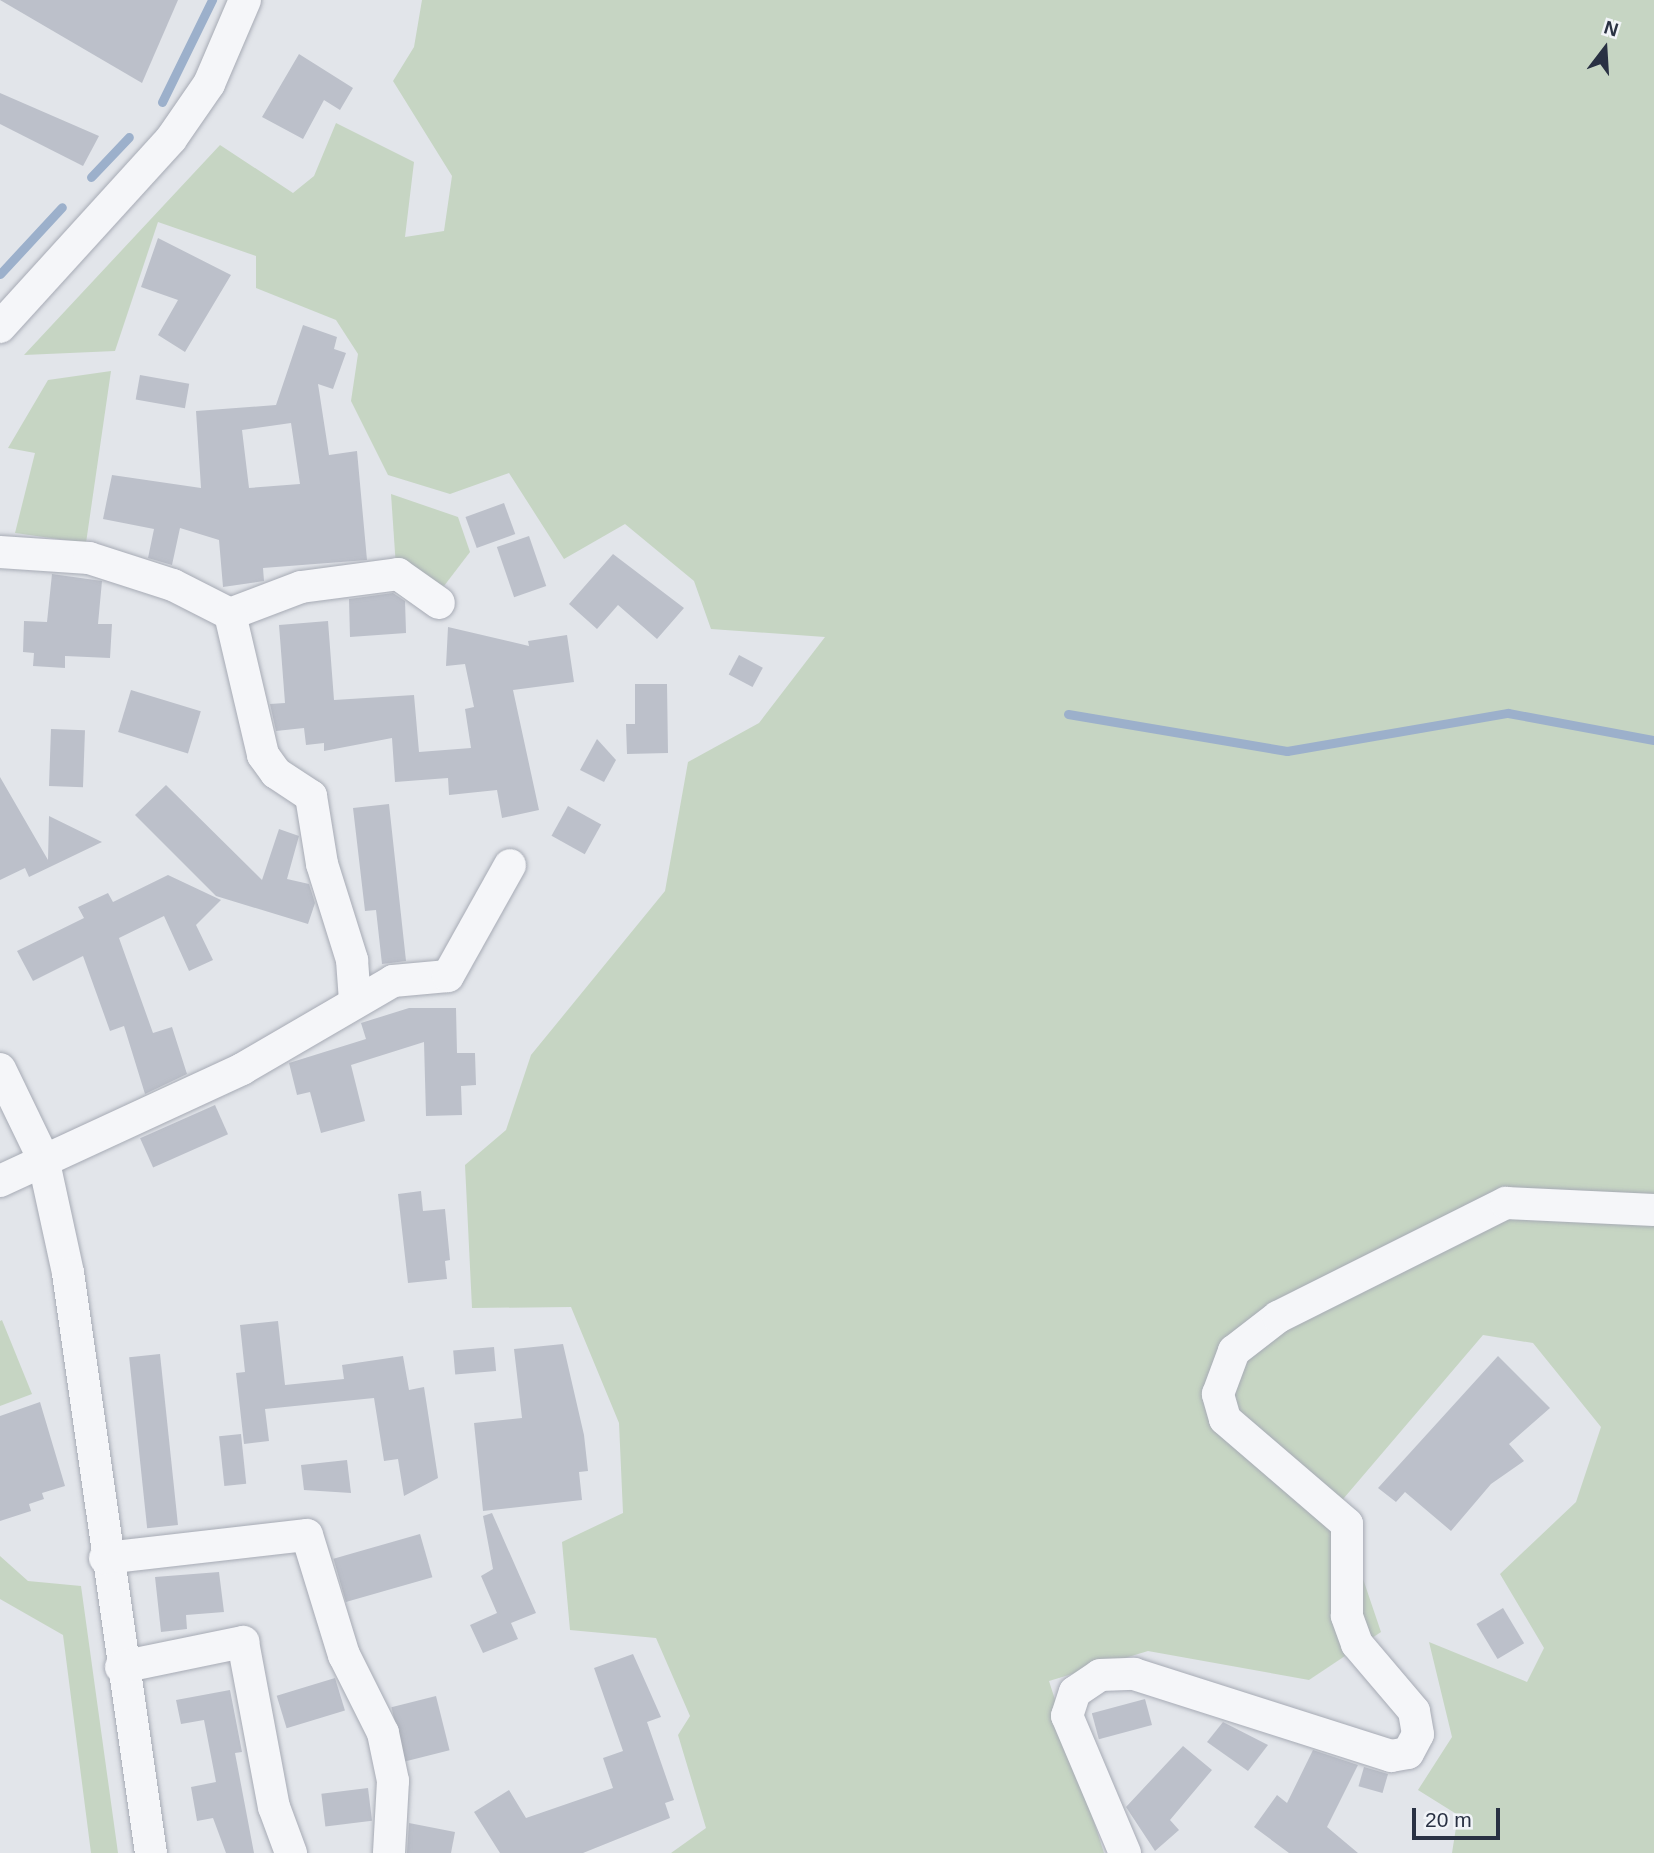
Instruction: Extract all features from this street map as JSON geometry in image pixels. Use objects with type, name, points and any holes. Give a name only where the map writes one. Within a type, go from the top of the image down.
[{"type":"street","points":[[0,327],[171,139],[209,84],[245,0]]},
{"type":"street","points":[[0,552],[100,561],[230,614],[301,587],[398,574],[439,603]]},
{"type":"street","points":[[230,614],[263,755],[311,796],[322,864],[352,960],[355,1001]]},
{"type":"street","points":[[0,1181],[43,1158],[242,1069],[393,981],[448,976],[510,865]]},
{"type":"street","points":[[0,1069],[43,1158],[68,1273],[105,1558],[150,1853]]},
{"type":"street","points":[[1125,1853],[1067,1716],[1075,1692],[1100,1675],[1134,1674],[1391,1756],[1408,1753],[1418,1734],[1414,1711],[1357,1644],[1347,1616],[1347,1524],[1225,1419],[1218,1394],[1234,1351],[1278,1317],[1506,1203],[1654,1210]]},
{"type":"street","points":[[105,1558],[307,1535],[344,1655],[383,1733],[393,1780],[389,1853]]},
{"type":"street","points":[[121,1667],[243,1642],[274,1807],[291,1853]]},
{"type":"green space","points":[[422,0],[1654,0],[1654,1853],[1452,1853],[1458,1815],[1418,1790],[1452,1737],[1429,1642],[1527,1682],[1544,1648],[1500,1574],[1576,1502],[1601,1427],[1533,1343],[1483,1335],[1338,1505],[1381,1632],[1309,1680],[1148,1651],[1049,1681],[1104,1853],[671,1853],[706,1828],[678,1735],[690,1716],[656,1638],[570,1630],[562,1542],[623,1513],[619,1423],[571,1307],[472,1308],[465,1165],[506,1130],[531,1055],[665,891],[688,762],[759,723],[825,637],[711,629],[694,581],[625,524],[564,559],[509,473],[450,494],[388,475],[351,401],[358,354],[336,320],[256,288],[256,256],[158,222],[115,351],[24,355],[220,145],[293,193],[314,176],[336,123],[414,162],[405,237],[444,231],[452,176],[393,81],[414,47]]},
{"type":"green space","points":[[111,371],[86,543],[15,533],[35,453],[8,448],[48,380]]},
{"type":"green space","points":[[391,494],[458,517],[470,552],[444,586],[396,567]]},
{"type":"green space","points":[[2,1320],[32,1394],[0,1406],[0,1321]]},
{"type":"green space","points":[[0,1556],[28,1581],[81,1586],[118,1853],[91,1853],[63,1635],[0,1599]]},
{"type":"building","points":[[0,0],[178,0],[142,83]]},
{"type":"building","points":[[299,54],[353,88],[340,110],[324,100],[303,139],[262,117]]},
{"type":"building","points":[[0,93],[99,136],[83,166],[0,124]]},
{"type":"building","points":[[158,238],[231,275],[185,352],[158,335],[178,300],[141,287]]},
{"type":"building","points":[[303,325],[337,337],[334,349],[346,353],[333,389],[318,384],[329,455],[357,451],[367,560],[263,568],[264,581],[223,587],[219,540],[180,528],[172,565],[148,558],[154,529],[103,519],[112,475],[201,488],[196,411],[276,405]],"holes":[[[291,423],[300,484],[249,488],[242,430]]]},
{"type":"building","points":[[140,375],[189,384],[185,408],[136,400]]},
{"type":"building","points":[[504,503],[515,534],[477,548],[465,517]]},
{"type":"building","points":[[529,536],[546,586],[514,597],[497,547]]},
{"type":"building","points":[[613,554],[684,608],[657,639],[618,605],[597,629],[569,604]]},
{"type":"building","points":[[52,574],[102,581],[98,624],[112,624],[110,658],[65,656],[65,668],[33,666],[34,653],[23,652],[24,621],[47,622]]},
{"type":"building","points":[[393,593],[405,601],[406,633],[350,637],[349,599]]},
{"type":"building","points":[[328,621],[334,700],[414,695],[419,752],[471,748],[465,709],[474,707],[465,664],[446,666],[448,627],[529,646],[528,641],[567,635],[574,682],[513,690],[539,810],[502,818],[497,790],[449,795],[448,778],[395,782],[392,738],[324,751],[324,743],[306,745],[304,728],[276,731],[270,704],[285,703],[279,625]]},
{"type":"building","points":[[739,655],[763,668],[753,687],[729,674]]},
{"type":"building","points":[[635,684],[667,684],[668,753],[627,754],[626,724],[635,724]]},
{"type":"building","points":[[131,690],[201,711],[188,753],[118,732]]},
{"type":"building","points":[[51,729],[85,730],[83,787],[49,786]]},
{"type":"building","points":[[597,739],[616,760],[604,782],[580,770]]},
{"type":"building","points":[[0,777],[48,860],[49,816],[102,842],[29,877],[25,868],[0,880]]},
{"type":"building","points":[[166,785],[262,880],[279,829],[299,836],[287,879],[309,884],[315,903],[308,924],[216,896],[135,815]]},
{"type":"building","points":[[389,804],[406,961],[382,964],[376,910],[365,911],[353,808]]},
{"type":"building","points":[[568,806],[601,824],[585,854],[552,836]]},
{"type":"building","points":[[168,875],[221,900],[196,925],[213,960],[189,971],[164,916],[119,938],[153,1033],[172,1027],[187,1074],[145,1094],[124,1026],[110,1031],[83,956],[33,981],[17,951],[84,918],[78,907],[108,893],[113,902]]},
{"type":"building","points":[[409,1008],[456,1008],[457,1053],[475,1053],[476,1085],[461,1086],[462,1115],[426,1116],[424,1042],[351,1065],[365,1121],[321,1133],[310,1092],[297,1095],[289,1063],[366,1039],[361,1023]]},
{"type":"building","points":[[215,1105],[228,1134],[153,1168],[140,1138]]},
{"type":"building","points":[[421,1191],[423,1211],[445,1209],[450,1260],[445,1261],[447,1279],[408,1283],[398,1194]]},
{"type":"building","points":[[278,1321],[285,1385],[344,1379],[342,1365],[403,1356],[409,1390],[424,1387],[438,1478],[404,1496],[398,1459],[384,1461],[374,1398],[265,1409],[269,1441],[244,1444],[236,1373],[245,1372],[240,1325]]},
{"type":"building","points":[[563,1344],[584,1435],[588,1471],[579,1472],[582,1500],[483,1511],[474,1423],[522,1418],[514,1349]]},
{"type":"building","points":[[494,1347],[496,1371],[455,1374],[453,1351]]},
{"type":"building","points":[[160,1354],[178,1525],[147,1528],[129,1357]]},
{"type":"building","points":[[1498,1356],[1550,1408],[1509,1444],[1524,1461],[1491,1484],[1451,1531],[1405,1492],[1396,1502],[1378,1488]]},
{"type":"building","points":[[40,1402],[65,1486],[42,1493],[44,1499],[29,1504],[31,1511],[0,1521],[0,1416]]},
{"type":"building","points":[[241,1434],[246,1484],[224,1486],[219,1436]]},
{"type":"building","points":[[347,1460],[351,1493],[304,1490],[301,1465]]},
{"type":"building","points":[[492,1513],[536,1613],[511,1623],[518,1639],[483,1653],[470,1625],[497,1613],[481,1576],[493,1569],[483,1516]]},
{"type":"building","points":[[420,1534],[432,1577],[346,1602],[333,1559]]},
{"type":"building","points":[[219,1572],[224,1612],[186,1615],[187,1629],[161,1632],[155,1577]]},
{"type":"building","points":[[1503,1608],[1524,1643],[1498,1659],[1476,1624]]},
{"type":"building","points":[[633,1654],[661,1717],[647,1722],[674,1800],[665,1803],[670,1818],[583,1853],[500,1853],[474,1812],[509,1790],[526,1818],[613,1788],[603,1758],[623,1751],[594,1668]]},
{"type":"building","points":[[335,1678],[345,1711],[287,1728],[277,1696]]},
{"type":"building","points":[[230,1690],[242,1752],[235,1753],[254,1853],[226,1853],[213,1818],[197,1821],[191,1787],[216,1782],[204,1720],[181,1724],[176,1700]]},
{"type":"building","points":[[436,1696],[450,1750],[405,1761],[391,1707]]},
{"type":"building","points":[[1145,1699],[1152,1725],[1099,1739],[1092,1713]]},
{"type":"building","points":[[1223,1722],[1268,1745],[1248,1771],[1207,1742]]},
{"type":"building","points":[[1183,1746],[1212,1770],[1170,1820],[1179,1830],[1155,1851],[1126,1807]]},
{"type":"building","points":[[1313,1750],[1358,1765],[1327,1827],[1358,1853],[1289,1853],[1254,1827],[1277,1795],[1287,1803]]},
{"type":"building","points":[[1364,1767],[1388,1774],[1383,1793],[1358,1786]]},
{"type":"building","points":[[368,1788],[372,1821],[325,1826],[321,1794]]},
{"type":"building","points":[[409,1823],[455,1832],[451,1853],[407,1853]]},
{"type":"waterway","points":[[162,102],[212,0]]},
{"type":"waterway","points":[[91,177],[129,137]]},
{"type":"waterway","points":[[0,274],[62,207]]},
{"type":"waterway","points":[[1068,714],[1287,751],[1508,713],[1654,740]]}]
